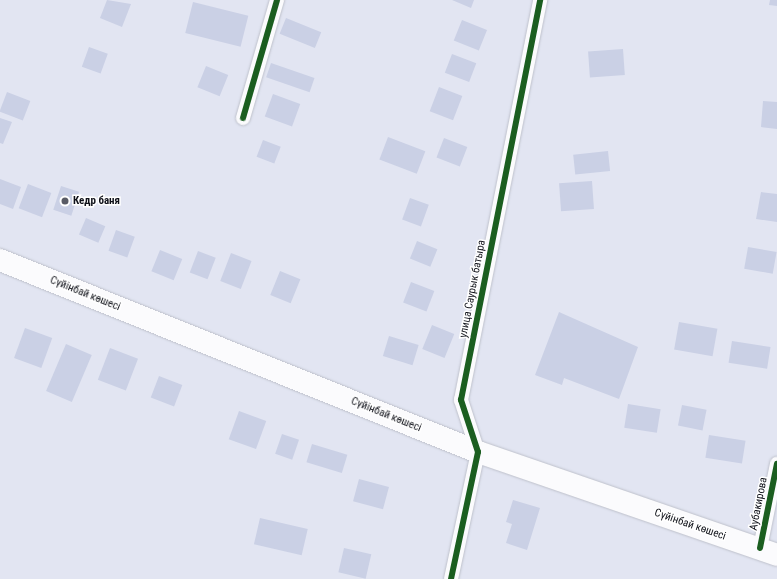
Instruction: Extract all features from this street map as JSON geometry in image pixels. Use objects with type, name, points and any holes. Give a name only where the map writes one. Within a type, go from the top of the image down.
[{"type":"main road","name":"Сүйінбай көшесі","points":[[0,260],[478,452],[768,552]]},
{"type":"street","points":[[243,118],[276,0]]},
{"type":"street","name":"улица Саурык батыра","points":[[478,452],[461,400],[540,0]]},
{"type":"street","points":[[451,579],[478,452]]},
{"type":"street","name":"Аубакирова","points":[[768,552],[777,464]]},
{"type":"building","points":[[107,0],[131,4],[122,27],[100,18]]},
{"type":"building","points":[[452,0],[474,0],[471,8]]},
{"type":"building","points":[[770,0],[777,0],[777,6],[769,5]]},
{"type":"building","points":[[193,2],[248,16],[241,47],[185,33]]},
{"type":"building","points":[[286,18],[321,32],[315,48],[280,34]]},
{"type":"building","points":[[462,20],[487,30],[479,51],[454,40]]},
{"type":"building","points":[[89,47],[108,54],[101,74],[82,67]]},
{"type":"building","points":[[623,49],[625,75],[590,77],[588,51]]},
{"type":"building","points":[[452,54],[476,63],[469,82],[445,73]]},
{"type":"building","points":[[271,63],[314,78],[310,92],[266,77]]},
{"type":"building","points":[[206,66],[228,75],[220,96],[197,87]]},
{"type":"building","points":[[439,87],[462,96],[453,120],[430,111]]},
{"type":"building","points":[[7,92],[30,101],[23,121],[0,112]]},
{"type":"building","points":[[273,94],[300,104],[292,126],[265,117]]},
{"type":"building","points":[[763,101],[777,102],[777,129],[761,127]]},
{"type":"building","points":[[0,118],[12,122],[3,144],[0,143]]},
{"type":"building","points":[[388,137],[425,151],[417,174],[379,159]]},
{"type":"building","points":[[444,138],[467,147],[460,167],[436,158]]},
{"type":"building","points":[[263,140],[281,147],[274,164],[257,157]]},
{"type":"building","points":[[608,151],[610,171],[575,175],[573,155]]},
{"type":"building","points":[[0,179],[21,187],[13,209],[0,204]]},
{"type":"building","points":[[592,181],[594,209],[561,211],[559,183]]},
{"type":"building","points":[[28,184],[51,193],[42,217],[19,208]]},
{"type":"building","name":"Кедр баня","points":[[61,186],[79,192],[71,216],[53,210]]},
{"type":"building","points":[[761,192],[777,194],[777,222],[756,219]]},
{"type":"building","points":[[410,198],[429,205],[421,226],[402,220]]},
{"type":"building","points":[[86,218],[105,226],[98,243],[79,235]]},
{"type":"building","points":[[116,230],[135,237],[127,258],[108,251]]},
{"type":"building","points":[[417,241],[437,249],[430,267],[410,259]]},
{"type":"building","points":[[748,247],[777,252],[773,274],[744,269]]},
{"type":"building","points":[[160,250],[182,259],[174,280],[151,271]]},
{"type":"building","points":[[198,251],[216,258],[207,279],[190,272]]},
{"type":"building","points":[[231,253],[252,261],[241,289],[220,281]]},
{"type":"building","points":[[280,271],[300,279],[291,303],[270,295]]},
{"type":"building","points":[[411,282],[434,291],[426,311],[403,303]]},
{"type":"building","points":[[559,312],[638,347],[619,399],[564,378],[562,385],[535,375]]},
{"type":"building","points":[[679,322],[717,329],[713,356],[674,350]]},
{"type":"building","points":[[432,325],[454,334],[445,358],[422,349]]},
{"type":"building","points":[[25,328],[52,338],[41,368],[14,358]]},
{"type":"building","points":[[389,336],[419,345],[413,365],[383,356]]},
{"type":"building","points":[[732,341],[771,347],[767,369],[729,363]]},
{"type":"building","points":[[66,344],[92,355],[72,402],[46,391]]},
{"type":"building","points":[[110,348],[138,359],[126,390],[98,380]]},
{"type":"building","points":[[159,376],[182,385],[174,406],[151,397]]},
{"type":"building","points":[[628,404],[661,409],[657,433],[624,428]]},
{"type":"building","points":[[682,405],[707,410],[703,430],[678,426]]},
{"type":"building","points":[[239,411],[266,421],[256,449],[229,439]]},
{"type":"building","points":[[282,434],[299,440],[292,460],[275,454]]},
{"type":"building","points":[[709,435],[746,441],[742,464],[705,458]]},
{"type":"building","points":[[312,444],[347,455],[342,473],[306,462]]},
{"type":"building","points":[[359,479],[389,487],[383,509],[353,501]]},
{"type":"building","points":[[513,500],[540,508],[527,550],[506,543],[512,524],[506,522]]},
{"type":"building","points":[[260,518],[308,529],[302,555],[254,544]]},
{"type":"building","points":[[344,548],[371,554],[366,579],[338,572]]},
{"type":"cycle path","points":[[243,118],[277,0]]},
{"type":"cycle path","points":[[451,579],[478,452],[461,400],[540,0]]},
{"type":"cycle path","points":[[760,548],[777,464]]},
{"type":"place","name":"Кедр баня","points":[[65,201]]}]
